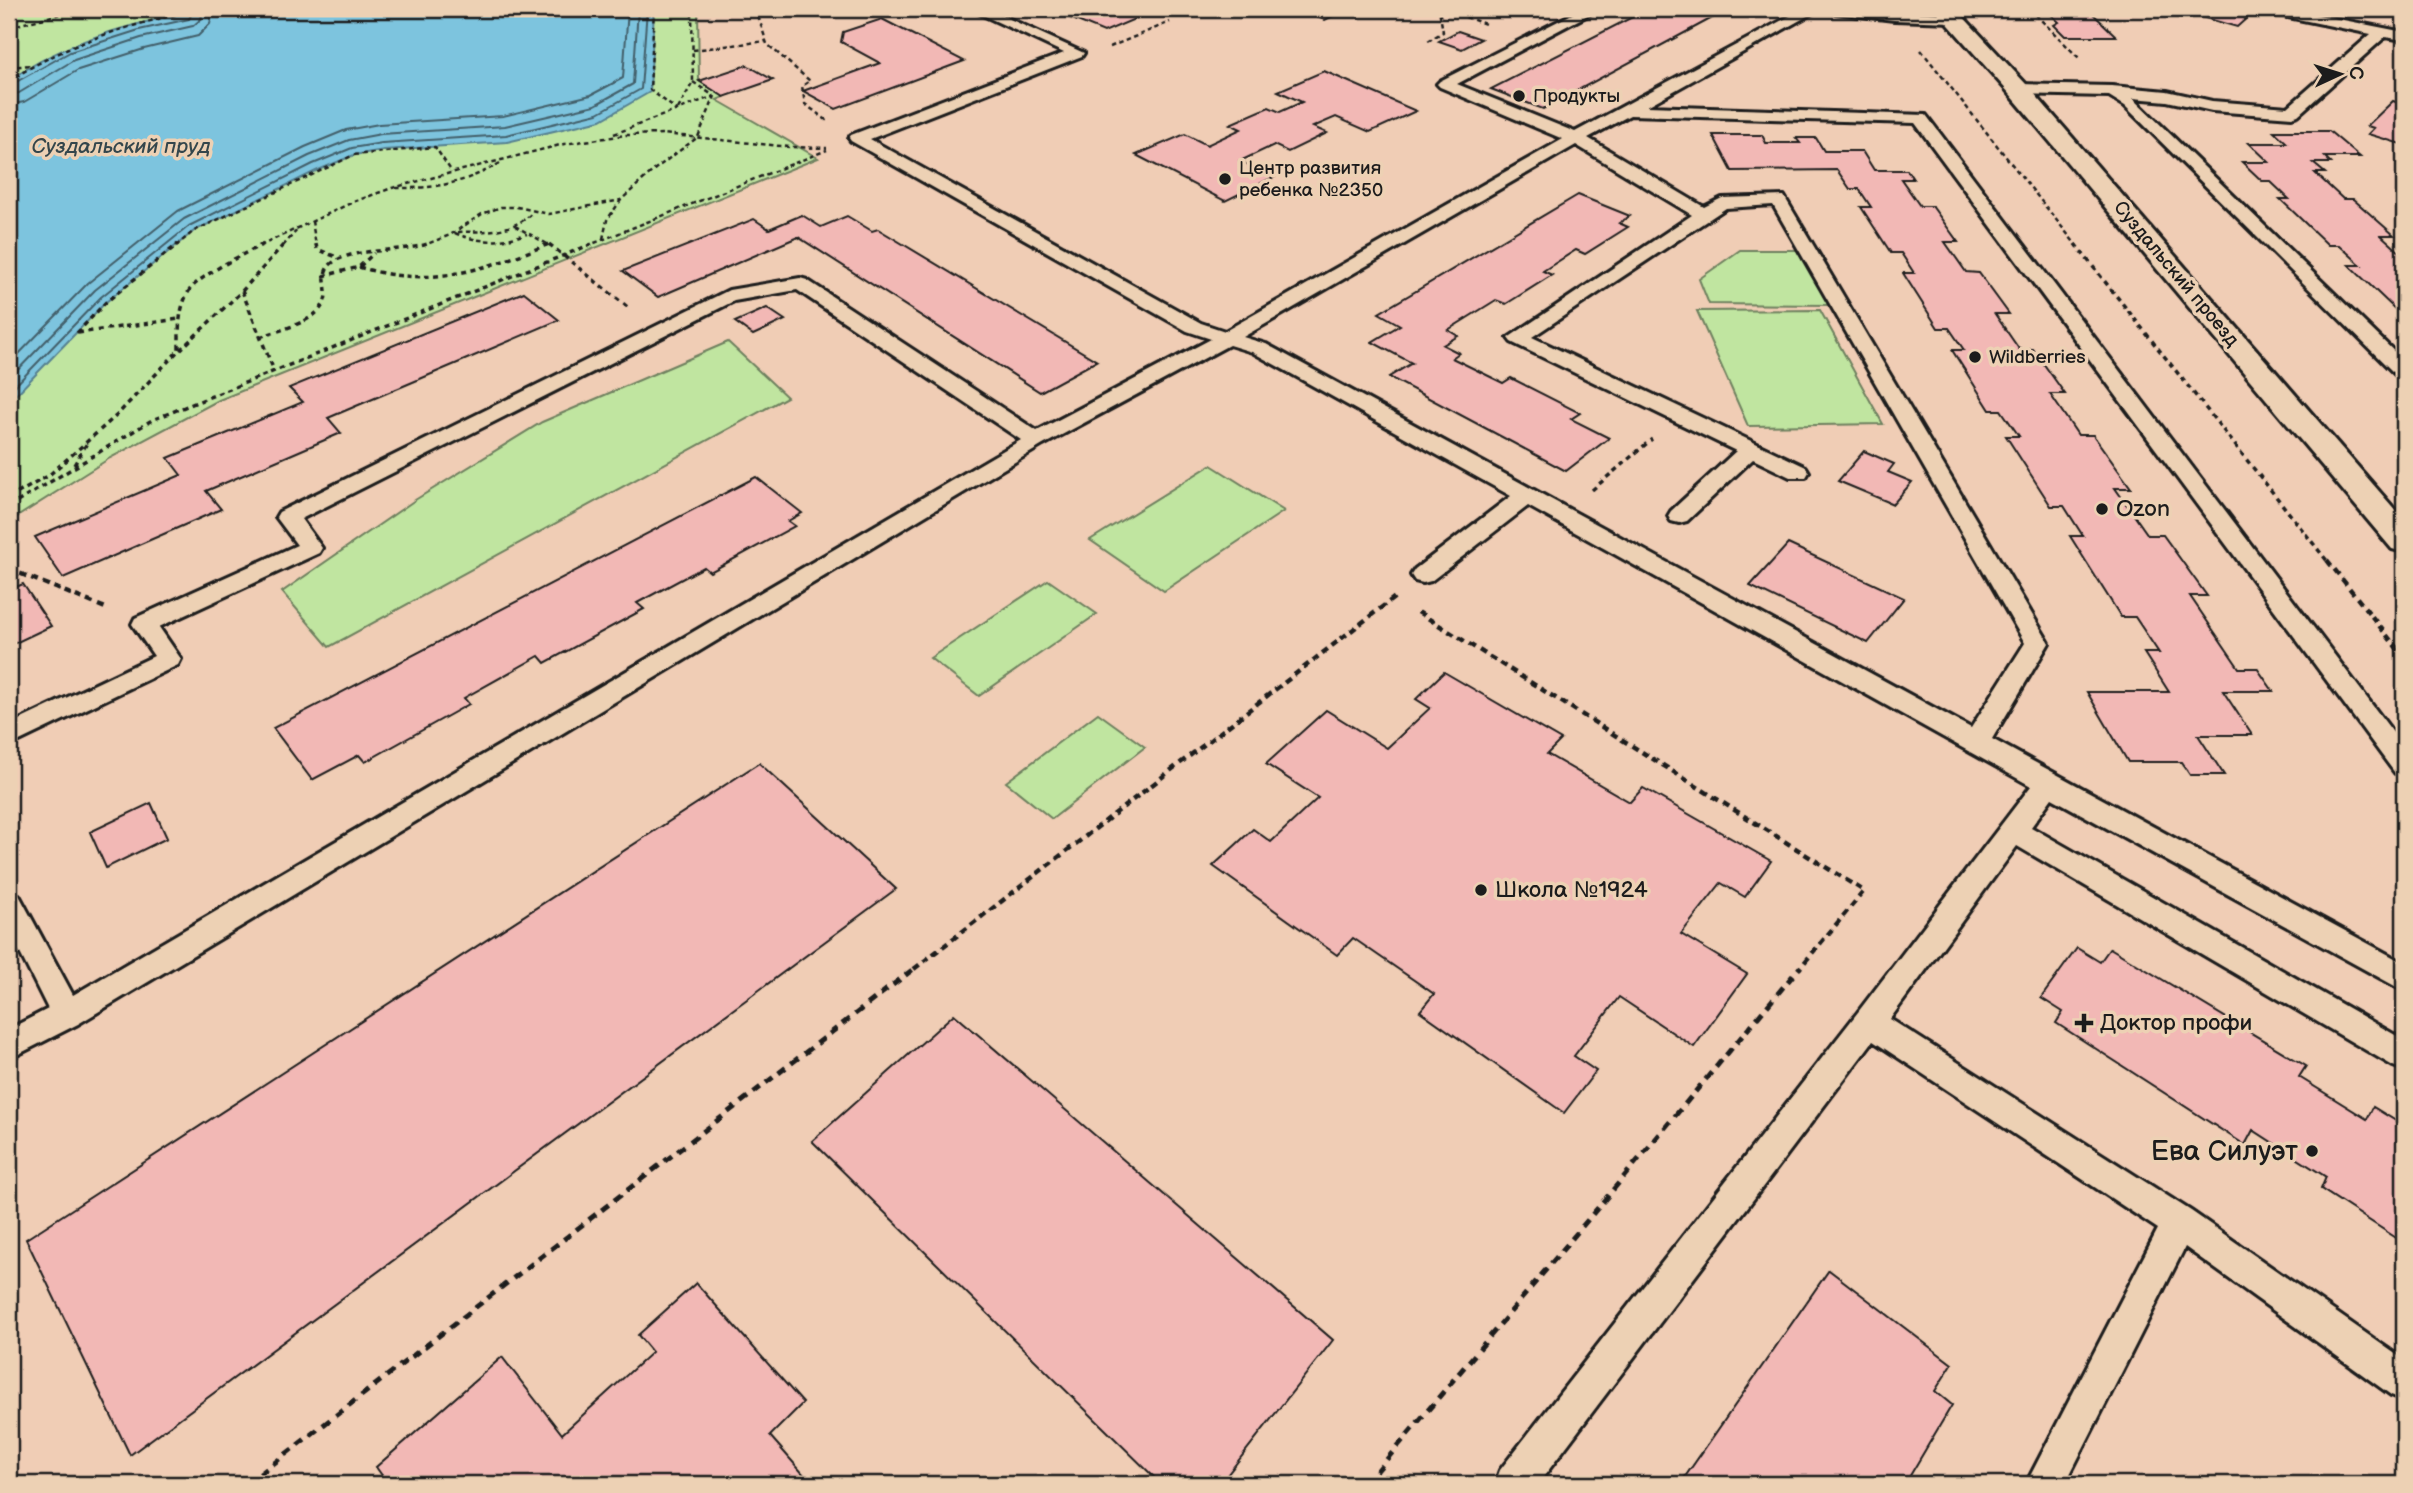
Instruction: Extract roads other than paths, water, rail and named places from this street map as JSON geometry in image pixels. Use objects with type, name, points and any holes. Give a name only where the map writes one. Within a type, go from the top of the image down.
[{"type":"street","name":"Суздальский проезд","points":[[1949,14],[2018,89],[2404,541]]},
{"type":"lane","points":[[977,9],[1077,53],[857,138],[1194,327],[1259,348],[2404,978]]},
{"type":"lane","points":[[1591,9],[1445,84],[1576,138],[1705,215]]},
{"type":"lane","points":[[9,1045],[67,1014],[1036,440],[1227,338],[1576,138],[1813,9]]},
{"type":"lane","points":[[1835,9],[1895,16],[1949,14]]},
{"type":"lane","points":[[2268,9],[2404,36]]},
{"type":"lane","points":[[2018,89],[2167,96],[2212,106],[2292,112],[2382,32]]},
{"type":"lane","points":[[2112,92],[2131,103],[2404,372]]},
{"type":"lane","points":[[1628,110],[1920,118],[2404,766]]},
{"type":"lane","points":[[1798,472],[1518,338],[1722,203],[1778,200],[2037,643],[1976,742]]},
{"type":"lane","points":[[9,736],[169,659],[144,624],[311,548],[287,517],[729,296],[800,284],[1036,440]]},
{"type":"lane","points":[[1679,516],[1750,450]]},
{"type":"lane","points":[[1423,575],[1527,495]]},
{"type":"lane","points":[[1514,1484],[1869,1022],[2049,782]]},
{"type":"lane","points":[[2013,830],[2404,1056]]},
{"type":"lane","points":[[9,903],[67,1014]]},
{"type":"lane","points":[[1869,1022],[2179,1223],[2404,1381]]},
{"type":"lane","points":[[2045,1484],[2179,1223]]},
{"type":"water","name":"Суздальский пруд","points":[[201,9],[654,9],[650,92],[601,120],[507,142],[384,150],[354,155],[316,171],[194,231],[106,302],[9,402],[9,81],[53,54],[101,35]]},
{"type":"place","name":"Продукты","points":[[1519,96]]},
{"type":"place","name":"Центр развития ребенка №2350","points":[[1225,179]]},
{"type":"place","name":"Wildberries","points":[[1975,357]]},
{"type":"place","name":"Ozon","points":[[2102,509]]},
{"type":"place","name":"Школа №1924","points":[[1481,890]]},
{"type":"place","name":"Доктор профи","points":[[2084,1023]]},
{"type":"place","name":"Ева Силуэт","points":[[2312,1151]]}]
